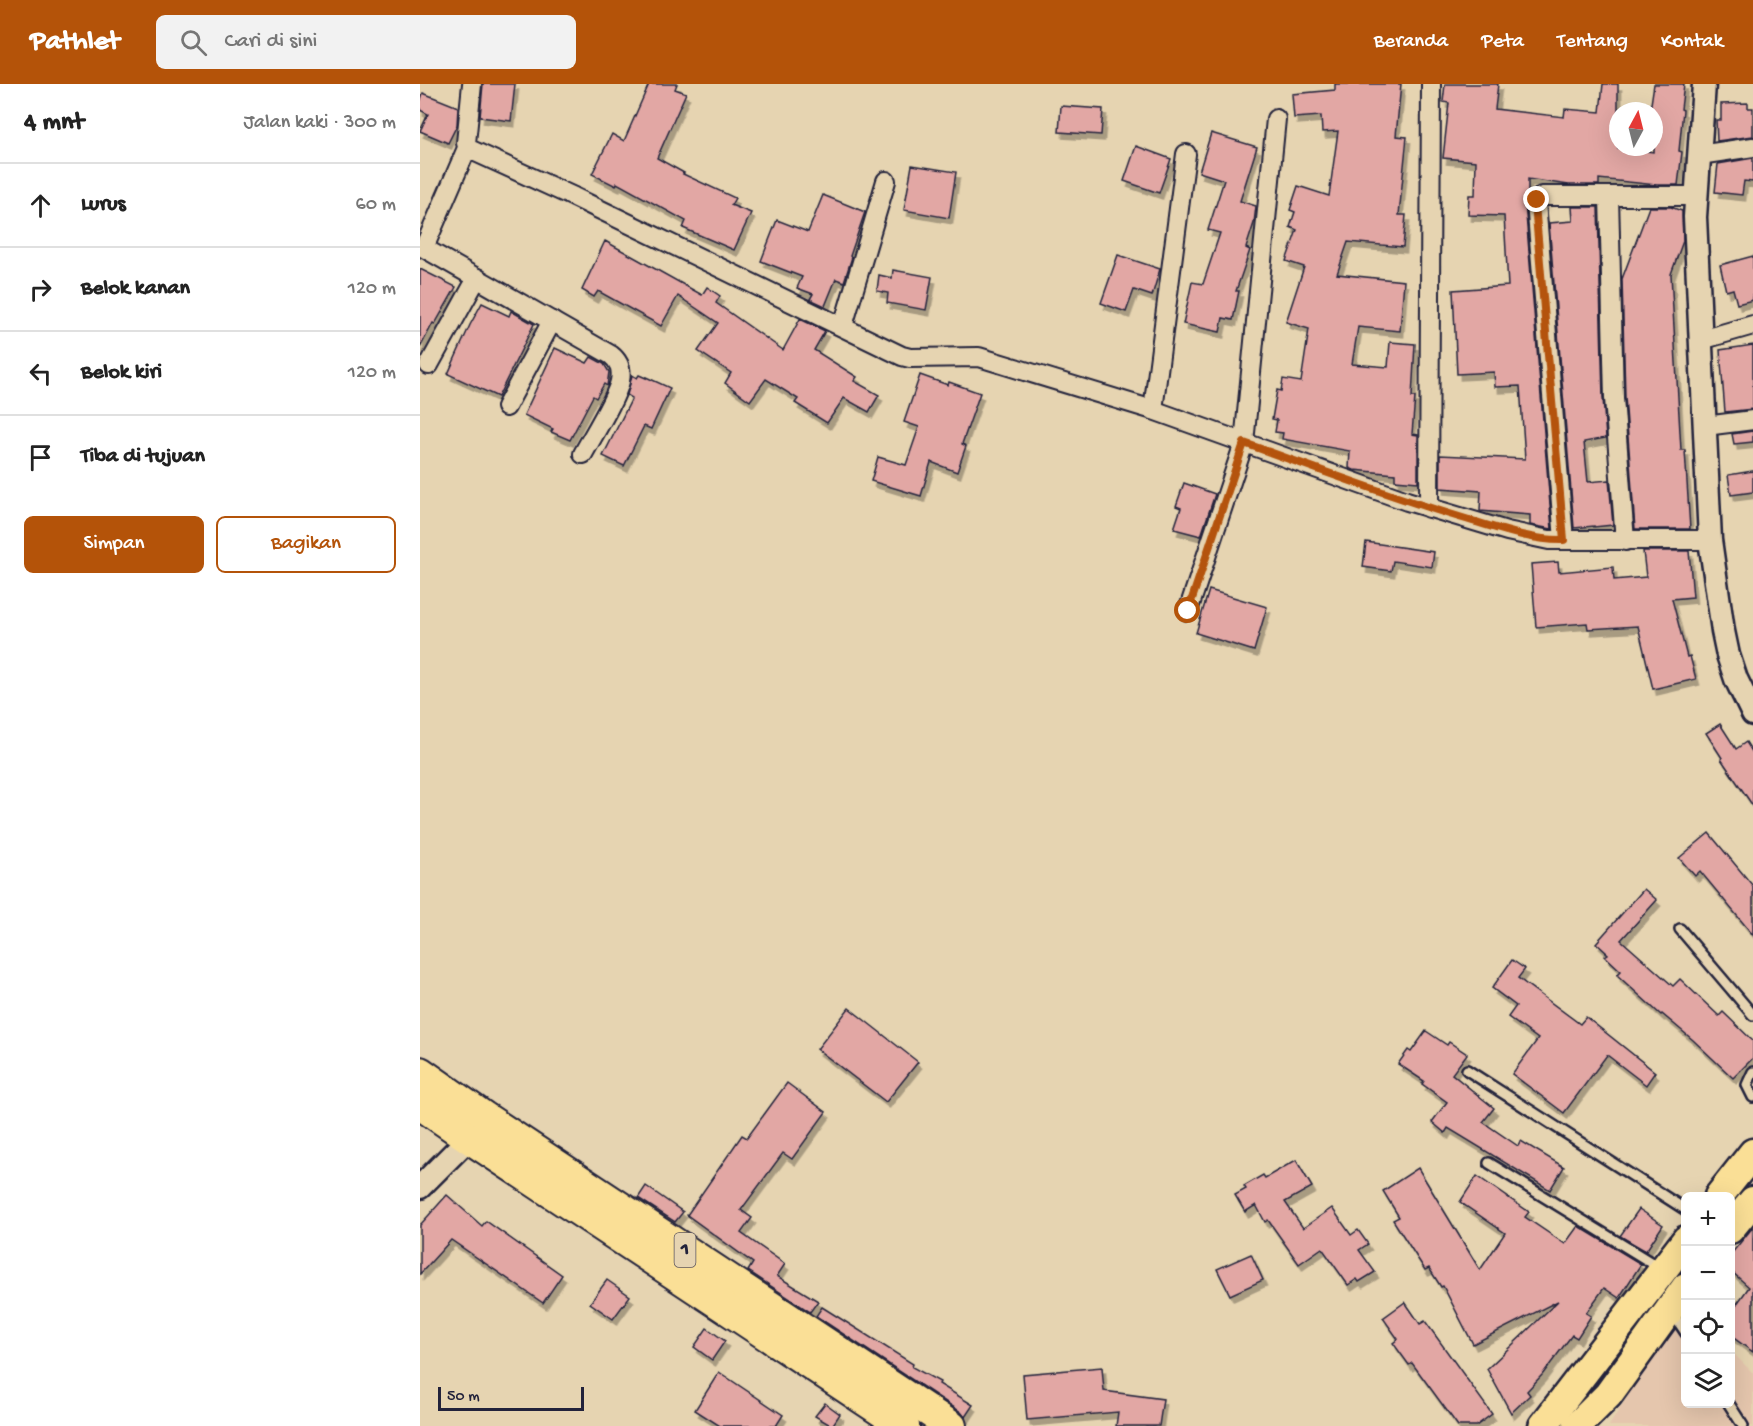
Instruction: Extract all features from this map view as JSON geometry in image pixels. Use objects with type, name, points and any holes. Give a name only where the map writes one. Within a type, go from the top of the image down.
[{"type":"highway","name":"1","points":[[420,1072],[845,1371],[904,1426]]},
{"type":"highway","name":"1","points":[[420,1104],[469,1138],[845,1371],[951,1426]]},
{"type":"main road","points":[[1723,1192],[1753,1153]]},
{"type":"main road","points":[[1735,1224],[1753,1201]]},
{"type":"main road","points":[[1543,1426],[1681,1246]]},
{"type":"main road","points":[[1586,1425],[1678,1297]]},
{"type":"street","points":[[472,84],[467,148],[422,247],[611,355],[619,362],[621,369],[618,388],[583,454]]},
{"type":"street","points":[[1430,508],[1431,84]]},
{"type":"street","points":[[1704,84],[1695,196],[1710,540],[1728,655],[1736,680],[1753,714]]},
{"type":"street","points":[[1188,611],[1244,443],[1276,119]]},
{"type":"street","points":[[1699,155],[1753,147]]},
{"type":"street","points":[[467,148],[902,356],[910,358],[979,357],[1153,410],[1430,508],[1517,533],[1549,540],[1710,540]]},
{"type":"street","points":[[1153,410],[1186,154]]},
{"type":"street","points":[[843,326],[886,181]]},
{"type":"street","points":[[1564,540],[1535,205],[1542,196],[1695,196]]},
{"type":"street","points":[[1609,196],[1614,398],[1625,541]]},
{"type":"street","points":[[429,365],[477,278]]},
{"type":"street","points":[[506,407],[552,321]]},
{"type":"street","points":[[1701,340],[1753,325]]},
{"type":"street","points":[[1705,426],[1753,420]]},
{"type":"street","points":[[420,1187],[469,1138]]},
{"type":"lane","points":[[1680,929],[1753,1015]]},
{"type":"lane","points":[[1467,1070],[1681,1207]]},
{"type":"lane","points":[[1753,1072],[1747,1085],[1753,1097]]},
{"type":"lane","points":[[1489,1163],[1663,1269]]},
{"type":"lane","points":[[1732,1408],[1743,1426]]},
{"type":"shaded area","points":[[1681,1309],[1681,1408],[1735,1408],[1735,1355],[1753,1373],[1753,1426],[1609,1426]]},
{"type":"building","points":[[483,84],[515,84],[511,121],[480,117]]},
{"type":"building","points":[[649,84],[677,84],[675,89],[686,93],[657,158],[683,174],[735,198],[731,205],[751,213],[734,250],[683,228],[686,221],[617,183],[616,186],[592,174],[612,134],[624,141]]},
{"type":"building","points":[[1335,84],[1401,84],[1396,136],[1407,137],[1399,215],[1406,215],[1403,247],[1348,242],[1337,274],[1404,281],[1400,331],[1358,327],[1352,364],[1388,367],[1390,342],[1415,344],[1412,434],[1418,435],[1418,482],[1395,480],[1395,474],[1349,468],[1350,451],[1282,439],[1283,433],[1275,432],[1277,420],[1272,419],[1277,390],[1281,391],[1283,379],[1301,382],[1309,329],[1286,322],[1304,267],[1286,261],[1297,230],[1290,227],[1295,212],[1290,210],[1298,186],[1329,196],[1338,131],[1322,132],[1321,116],[1294,118],[1292,94],[1335,90]]},
{"type":"building","points":[[1445,84],[1498,84],[1495,109],[1564,117],[1565,109],[1600,112],[1603,84],[1618,84],[1618,102],[1609,102],[1609,156],[1663,156],[1663,102],[1651,102],[1654,84],[1684,84],[1679,151],[1682,152],[1678,185],[1599,179],[1599,185],[1569,185],[1528,179],[1528,194],[1525,203],[1552,529],[1530,525],[1530,515],[1480,511],[1481,491],[1440,488],[1440,455],[1525,459],[1520,386],[1495,387],[1494,372],[1457,374],[1453,290],[1508,286],[1504,216],[1468,215],[1469,195],[1475,195],[1476,161],[1443,158],[1449,103],[1443,102]]},
{"type":"building","points":[[423,93],[458,107],[457,125],[448,143],[420,131],[428,114],[420,110]]},
{"type":"building","points":[[1748,103],[1748,108],[1753,108],[1753,136],[1717,141],[1716,120],[1721,120],[1721,104]]},
{"type":"building","points":[[1061,106],[1103,109],[1101,135],[1059,132]]},
{"type":"building","points":[[1211,133],[1257,147],[1240,201],[1256,206],[1254,223],[1246,248],[1250,250],[1236,291],[1239,291],[1233,320],[1223,318],[1220,332],[1183,324],[1192,282],[1203,284],[1220,233],[1208,230],[1224,180],[1199,172]]},
{"type":"building","points":[[1136,146],[1171,159],[1159,193],[1124,181]]},
{"type":"building","points":[[1753,158],[1753,182],[1744,181],[1742,195],[1715,192],[1718,164]]},
{"type":"building","points":[[912,165],[956,172],[949,218],[904,210]]},
{"type":"building","points":[[823,195],[865,212],[844,282],[836,279],[825,306],[810,299],[813,294],[797,288],[802,277],[761,261],[777,220],[808,232]]},
{"type":"building","points":[[1572,207],[1598,207],[1606,438],[1584,442],[1588,482],[1609,480],[1613,525],[1574,528],[1549,223],[1573,221]]},
{"type":"building","points":[[1649,207],[1671,207],[1682,211],[1683,241],[1671,274],[1681,450],[1685,450],[1690,529],[1635,529],[1625,397],[1622,279]]},
{"type":"building","points":[[605,241],[702,295],[707,287],[720,296],[716,303],[783,350],[800,319],[825,331],[814,350],[857,377],[854,381],[879,395],[869,412],[844,398],[827,423],[795,403],[798,399],[766,379],[750,401],[725,383],[731,373],[698,351],[718,323],[678,296],[661,326],[598,291],[594,297],[582,290]]},
{"type":"building","points":[[1118,255],[1160,269],[1152,296],[1134,290],[1126,312],[1101,303]]},
{"type":"building","points":[[1753,256],[1753,300],[1737,304],[1733,289],[1726,291],[1720,265]]},
{"type":"building","points":[[420,269],[456,287],[420,348]]},
{"type":"building","points":[[893,270],[932,277],[926,310],[887,303],[888,293],[877,291],[879,275],[892,278]]},
{"type":"building","points":[[482,303],[509,316],[511,311],[534,324],[498,397],[448,374]]},
{"type":"building","points":[[1753,345],[1753,409],[1725,412],[1720,350]]},
{"type":"building","points":[[555,348],[587,363],[591,357],[604,364],[609,372],[607,386],[604,384],[596,398],[593,396],[570,440],[551,432],[553,429],[524,415]]},
{"type":"building","points":[[632,375],[637,378],[639,375],[646,377],[670,388],[651,429],[644,426],[624,466],[603,456],[632,398],[627,395]]},
{"type":"building","points":[[920,375],[980,393],[962,444],[966,446],[957,472],[931,462],[921,496],[871,481],[878,457],[906,465],[919,427],[904,422]]},
{"type":"building","points":[[1753,431],[1753,442],[1734,444],[1732,434]]},
{"type":"building","points":[[1753,471],[1753,492],[1731,495],[1728,475]]},
{"type":"building","points":[[1184,483],[1215,494],[1201,536],[1174,529],[1181,508],[1176,506]]},
{"type":"building","points":[[1366,542],[1434,552],[1432,567],[1393,561],[1391,571],[1363,567]]},
{"type":"building","points":[[1643,551],[1689,551],[1693,597],[1672,599],[1687,657],[1690,656],[1696,679],[1653,689],[1638,626],[1588,629],[1587,623],[1536,627],[1531,564],[1558,562],[1559,572],[1613,567],[1614,580],[1646,577]]},
{"type":"building","points":[[1209,590],[1267,607],[1254,651],[1196,633]]},
{"type":"building","points":[[1720,724],[1736,749],[1746,742],[1753,753],[1753,806],[1706,733]]},
{"type":"building","points":[[1709,833],[1753,886],[1753,935],[1700,871],[1695,876],[1679,858]]},
{"type":"building","points":[[1644,889],[1657,900],[1621,940],[1673,986],[1680,979],[1719,1016],[1723,1012],[1753,1041],[1753,1058],[1733,1078],[1693,1040],[1617,975],[1621,971],[1605,956],[1608,954],[1596,943]]},
{"type":"building","points":[[1512,960],[1525,969],[1518,978],[1580,1024],[1586,1017],[1655,1072],[1646,1085],[1607,1055],[1564,1113],[1512,1074],[1538,1039],[1508,1017],[1516,1006],[1492,988]]},
{"type":"building","points":[[849,1008],[918,1062],[886,1102],[817,1049]]},
{"type":"building","points":[[1426,1031],[1447,1045],[1449,1042],[1467,1054],[1452,1074],[1494,1108],[1483,1122],[1518,1146],[1521,1141],[1564,1167],[1550,1190],[1448,1128],[1445,1133],[1432,1122],[1447,1102],[1422,1084],[1424,1081],[1398,1064],[1408,1050],[1411,1052]]},
{"type":"building","points":[[787,1083],[826,1112],[792,1159],[783,1153],[741,1210],[752,1218],[741,1233],[785,1264],[777,1276],[818,1301],[810,1312],[748,1271],[753,1263],[687,1215],[742,1135],[747,1138]]},
{"type":"building","points":[[1296,1160],[1312,1187],[1285,1202],[1303,1228],[1332,1208],[1351,1235],[1358,1230],[1368,1244],[1359,1250],[1375,1272],[1359,1282],[1357,1279],[1348,1285],[1322,1248],[1299,1264],[1268,1220],[1265,1222],[1256,1205],[1245,1212],[1235,1195],[1246,1189],[1244,1186],[1263,1175],[1265,1178]]},
{"type":"building","points":[[1418,1168],[1480,1270],[1505,1233],[1460,1202],[1477,1176],[1529,1212],[1525,1217],[1565,1244],[1578,1226],[1641,1264],[1619,1298],[1604,1288],[1586,1313],[1591,1316],[1577,1338],[1572,1335],[1527,1391],[1530,1395],[1511,1413],[1487,1369],[1558,1301],[1473,1344],[1443,1286],[1441,1287],[1429,1268],[1425,1270],[1393,1220],[1399,1217],[1383,1191]]},
{"type":"building","points":[[646,1186],[683,1212],[675,1222],[638,1198]]},
{"type":"building","points":[[447,1195],[482,1226],[486,1221],[562,1275],[543,1303],[451,1240],[420,1274],[420,1225]]},
{"type":"building","points":[[1639,1209],[1663,1225],[1646,1251],[1620,1236]]},
{"type":"building","points":[[1753,1227],[1753,1352],[1735,1339],[1735,1306],[1749,1287],[1735,1275],[1735,1249]]},
{"type":"building","points":[[1251,1254],[1263,1280],[1230,1295],[1217,1269]]},
{"type":"building","points":[[607,1280],[630,1296],[613,1319],[590,1303]]},
{"type":"building","points":[[1405,1302],[1420,1324],[1425,1321],[1492,1414],[1476,1426],[1458,1426],[1412,1363],[1409,1365],[1393,1343],[1398,1339],[1383,1318]]},
{"type":"building","points":[[822,1307],[973,1405],[965,1417],[961,1412],[816,1316]]},
{"type":"building","points":[[707,1328],[725,1341],[712,1360],[694,1347]]},
{"type":"building","points":[[1102,1367],[1104,1391],[1163,1399],[1159,1426],[1116,1426],[1118,1412],[1027,1420],[1023,1374]]},
{"type":"building","points":[[719,1372],[783,1415],[776,1426],[720,1426],[695,1410]]},
{"type":"building","points":[[825,1403],[840,1414],[832,1426],[815,1416]]},
{"type":"route","points":[[1188,611],[1244,443],[1407,501],[1507,531],[1549,540],[1564,540],[1535,205],[1537,200]]}]
